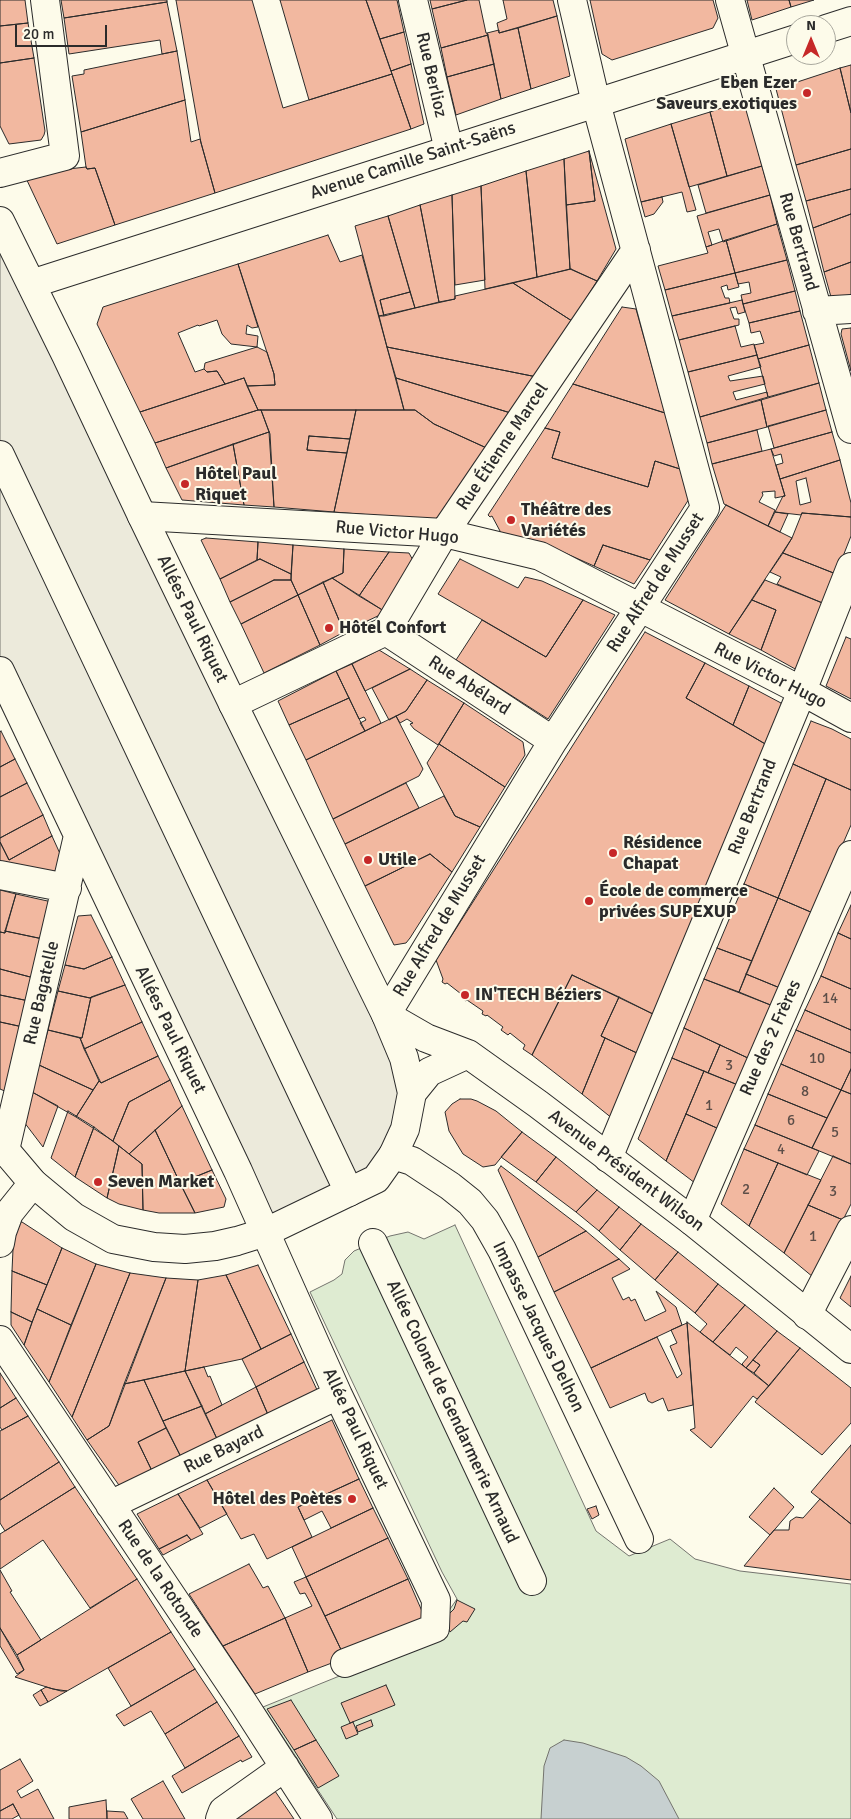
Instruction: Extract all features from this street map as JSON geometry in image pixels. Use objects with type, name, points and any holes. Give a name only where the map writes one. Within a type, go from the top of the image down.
[{"type":"street","points":[[0,173],[65,156],[45,0]]},
{"type":"street","name":"Rue Berlioz","points":[[413,0],[449,150]]},
{"type":"street","name":"Rue Alfred de Musset","points":[[386,1016],[552,741],[705,508],[596,103],[572,0]]},
{"type":"street","name":"Rue Bertrand","points":[[730,0],[851,429]]},
{"type":"street","points":[[836,26],[851,21]]},
{"type":"street","name":"Avenue Camille Saint-Saëns","points":[[31,284],[786,41]]},
{"type":"street","name":"Allées Paul Riquet","points":[[0,221],[386,1016]]},
{"type":"street","name":"Rue Étienne Marcel","points":[[386,631],[444,533],[636,250]]},
{"type":"street","points":[[817,311],[851,310]]},
{"type":"street","points":[[0,455],[349,1192]]},
{"type":"street","name":"Rue Victor Hugo","points":[[142,516],[444,533],[540,556],[851,718]]},
{"type":"street","name":"Rue Bertrand","points":[[608,1158],[802,691],[851,567]]},
{"type":"street","points":[[233,704],[386,631]]},
{"type":"street","name":"Rue Abélard","points":[[386,631],[552,741]]},
{"type":"street","name":"Allées Paul Riquet","points":[[0,671],[266,1232]]},
{"type":"street","name":"Rue Bagatelle","points":[[2,1147],[67,888],[78,836]]},
{"type":"street","name":"Rue des 2 Frères","points":[[692,1221],[851,856]]},
{"type":"street","points":[[0,875],[67,888]]},
{"type":"street","points":[[2,1147],[33,1184],[74,1217],[113,1239],[154,1247],[185,1249],[215,1246],[266,1232],[376,1179],[393,1155],[405,1129],[412,1093],[404,1058],[386,1016]]},
{"type":"street","name":"Avenue Président Wilson","points":[[386,1016],[426,1038],[468,1054],[692,1221],[851,1349]]},
{"type":"street","points":[[412,1093],[429,1072],[468,1054]]},
{"type":"street","name":"Impasse Jacques Delhon","points":[[393,1155],[412,1161],[450,1186],[470,1202],[486,1220],[639,1539]]},
{"type":"street","points":[[0,1244],[9,1213],[33,1184]]},
{"type":"street","points":[[807,1315],[851,1230]]},
{"type":"street","name":"Allée Paul Riquet","points":[[266,1232],[338,1395],[436,1600],[435,1628],[344,1663]]},
{"type":"street","name":"Allée Colonel de Gendarmerie Arnaud","points":[[372,1243],[532,1581]]},
{"type":"street","name":"Rue de la Rotonde","points":[[0,1340],[244,1704],[318,1819]]},
{"type":"street","name":"Rue Bayard","points":[[110,1505],[338,1395]]},
{"type":"street","points":[[220,1819],[223,1811],[284,1767]]},
{"type":"green space","points":[[455,1225],[596,1531],[629,1556],[670,1539],[695,1559],[740,1571],[851,1584],[851,1819],[337,1819],[263,1707],[448,1632],[443,1619],[457,1599],[442,1572],[310,1292],[342,1274],[345,1260],[354,1251],[390,1236],[408,1232],[424,1239]]},
{"type":"shaded area","points":[[0,221],[404,1058],[393,1155],[296,1217],[268,1214],[0,671]]},
{"type":"shaded area","points":[[564,1740],[583,1743],[626,1757],[641,1766],[659,1781],[679,1819],[541,1819],[544,1766],[550,1748]]},
{"type":"building","points":[[0,0],[25,0],[28,23],[0,26]]},
{"type":"building","points":[[61,0],[167,0],[167,2],[64,18]]},
{"type":"building","points":[[176,0],[252,0],[283,108],[392,74],[411,129],[215,193],[201,143]]},
{"type":"building","points":[[280,0],[366,0],[392,74],[309,100]]},
{"type":"building","points":[[366,0],[397,0],[404,32],[380,39]]},
{"type":"building","points":[[430,0],[467,0],[432,9]]},
{"type":"building","points":[[467,0],[479,0],[488,35],[441,48],[432,9]]},
{"type":"building","points":[[503,0],[553,0],[557,16],[499,33],[497,23],[507,19]]},
{"type":"building","points":[[590,0],[713,0],[718,18],[713,28],[612,60],[602,54]]},
{"type":"building","points":[[747,0],[789,0],[791,7],[752,20]]},
{"type":"building","points":[[789,0],[814,0],[791,7]]},
{"type":"building","points":[[167,2],[177,51],[162,54],[160,40],[69,54],[64,18]]},
{"type":"building","points":[[557,16],[570,76],[531,89],[518,28]]},
{"type":"building","points":[[28,23],[34,58],[0,63],[0,26]]},
{"type":"building","points":[[518,28],[531,89],[501,99],[487,33],[499,30],[499,33]]},
{"type":"building","points":[[404,32],[411,64],[391,71],[380,39]]},
{"type":"building","points":[[488,35],[494,64],[447,77],[441,48]]},
{"type":"building","points":[[177,51],[185,100],[81,132],[72,76],[84,74],[84,70]]},
{"type":"building","points":[[34,58],[45,131],[44,135],[41,140],[9,144],[0,126],[0,63]]},
{"type":"building","points":[[411,64],[424,124],[411,129],[391,71]]},
{"type":"building","points":[[494,64],[501,99],[456,115],[447,77]]},
{"type":"building","points":[[851,65],[851,113],[840,68]]},
{"type":"building","points":[[840,68],[851,113],[851,149],[796,165],[776,89]]},
{"type":"building","points":[[185,100],[191,142],[200,139],[215,193],[115,225],[95,168],[87,169],[86,167],[81,132]]},
{"type":"building","points":[[745,100],[762,166],[727,176],[710,112]]},
{"type":"building","points":[[710,112],[727,176],[689,187],[671,124]]},
{"type":"building","points":[[671,124],[696,210],[687,212],[682,192],[641,202],[625,139]]},
{"type":"building","points":[[851,149],[851,189],[806,201],[796,165]]},
{"type":"building","points":[[589,151],[595,201],[566,205],[564,159]]},
{"type":"building","points":[[589,151],[616,249],[597,281],[570,269],[566,205],[595,201]]},
{"type":"building","points":[[564,159],[570,269],[537,277],[526,171]]},
{"type":"building","points":[[762,166],[770,195],[706,213],[698,185]]},
{"type":"building","points":[[86,167],[87,169],[95,168],[115,225],[57,244],[24,174]]},
{"type":"building","points":[[526,171],[537,277],[485,289],[481,186]]},
{"type":"building","points":[[481,186],[485,280],[455,285],[452,195]]},
{"type":"building","points":[[851,189],[851,214],[813,228],[806,201]]},
{"type":"building","points":[[452,195],[455,299],[439,302],[420,205]]},
{"type":"building","points":[[770,195],[777,224],[723,242],[719,229],[708,232],[712,245],[706,247],[697,216]]},
{"type":"building","points":[[662,197],[663,202],[654,214],[645,217],[641,202]]},
{"type":"building","points":[[420,205],[439,302],[415,308],[388,216]]},
{"type":"building","points":[[851,214],[851,262],[824,272],[813,228]]},
{"type":"building","points":[[388,216],[410,292],[380,300],[384,316],[379,316],[355,226]]},
{"type":"building","points":[[777,224],[787,260],[735,273],[726,240]]},
{"type":"building","points":[[328,235],[340,262],[362,255],[404,410],[258,410],[247,386],[275,385],[274,374],[238,264]]},
{"type":"building","points":[[726,240],[735,273],[665,290],[658,266],[708,253],[706,247]]},
{"type":"building","points":[[787,260],[795,291],[743,304],[741,295],[751,293],[749,282],[738,284],[735,273]]},
{"type":"building","points":[[851,262],[851,296],[831,297],[824,272]]},
{"type":"building","points":[[238,264],[258,327],[252,328],[247,325],[246,334],[258,336],[257,347],[231,344],[222,334],[217,320],[178,333],[195,372],[204,369],[207,372],[217,371],[225,384],[140,412],[97,324],[103,307]]},
{"type":"building","points":[[571,269],[597,281],[572,321],[513,283]]},
{"type":"building","points":[[735,273],[739,287],[728,290],[727,285],[721,287],[725,298],[729,298],[730,303],[672,316],[665,290]]},
{"type":"building","points":[[513,283],[572,321],[537,377],[387,347],[379,316],[455,299],[455,296]]},
{"type":"building","points":[[795,291],[800,311],[749,323],[743,304]]},
{"type":"building","points":[[410,292],[415,308],[384,316],[380,300]]},
{"type":"building","points":[[742,300],[745,312],[738,314],[736,307],[730,308],[734,319],[739,319],[739,325],[679,340],[672,316]]},
{"type":"building","points":[[622,307],[636,309],[665,413],[573,384]]},
{"type":"building","points":[[800,311],[809,345],[758,359],[754,345],[764,343],[760,331],[751,333],[749,323]]},
{"type":"building","points":[[735,326],[741,347],[754,344],[757,355],[688,372],[679,340]]},
{"type":"building","points":[[851,328],[851,371],[841,334],[842,329]]},
{"type":"building","points":[[809,345],[819,383],[768,397],[758,359]]},
{"type":"building","points":[[257,347],[267,352],[274,374],[275,385],[247,386],[244,378],[225,384],[217,371],[207,372],[204,369],[205,363]]},
{"type":"building","points":[[387,347],[537,377],[514,414],[396,378]]},
{"type":"building","points":[[757,355],[761,367],[728,376],[730,381],[763,376],[765,384],[733,392],[736,400],[767,392],[768,397],[700,417],[688,372]]},
{"type":"building","points":[[244,378],[258,410],[155,443],[140,412]]},
{"type":"building","points":[[396,378],[514,414],[491,450],[434,424],[415,410],[404,410]]},
{"type":"building","points":[[819,383],[826,410],[767,427],[761,400]]},
{"type":"building","points":[[573,384],[665,413],[680,469],[655,461],[648,487],[552,458],[560,432],[545,428]]},
{"type":"building","points":[[761,400],[767,427],[707,443],[700,417]]},
{"type":"building","points":[[261,410],[269,432],[166,468],[155,443]]},
{"type":"building","points":[[261,410],[356,410],[350,439],[309,436],[307,450],[347,453],[334,512],[274,507],[270,434]]},
{"type":"building","points":[[356,410],[415,410],[434,424],[491,450],[446,521],[334,512]]},
{"type":"building","points":[[826,410],[832,432],[774,448],[768,426]]},
{"type":"building","points":[[545,428],[560,432],[552,458],[648,487],[655,461],[680,469],[689,499],[650,560],[603,545],[594,566],[547,545],[500,534],[492,516],[488,515]]},
{"type":"building","points":[[757,430],[762,451],[712,464],[707,443]]},
{"type":"building","points":[[269,432],[274,507],[244,505],[233,444]]},
{"type":"building","points":[[832,432],[840,460],[780,479],[776,465],[783,463],[781,454],[774,456],[771,449]]},
{"type":"building","points":[[309,436],[350,439],[347,453],[307,450]]},
{"type":"building","points":[[233,444],[244,505],[182,500],[166,468]]},
{"type":"building","points":[[771,449],[785,496],[775,498],[775,491],[762,492],[763,495],[759,502],[775,510],[768,526],[724,504],[712,464]]},
{"type":"building","points":[[840,460],[851,503],[851,517],[775,512],[783,496],[785,496],[780,479]],"holes":[[[806,478],[811,502],[800,505],[796,481]]]},
{"type":"building","points":[[726,505],[792,538],[729,634],[665,600]]},
{"type":"building","points":[[775,512],[788,514],[780,532],[768,526]]},
{"type":"building","points":[[802,513],[851,517],[851,536],[836,574],[783,553],[792,538]]},
{"type":"building","points":[[206,538],[258,542],[257,560],[220,579],[201,540]]},
{"type":"building","points":[[258,542],[293,545],[291,574],[260,559],[257,560]]},
{"type":"building","points":[[293,545],[344,549],[343,573],[298,595],[291,580]]},
{"type":"building","points":[[603,545],[650,560],[634,584],[594,566]]},
{"type":"building","points":[[344,549],[389,552],[359,596],[332,578],[343,573]]},
{"type":"building","points":[[389,552],[409,553],[415,564],[384,611],[359,596]]},
{"type":"building","points":[[783,553],[836,574],[825,604],[777,584],[781,577],[770,572]]},
{"type":"building","points":[[260,559],[291,574],[291,580],[274,580],[230,602],[220,579]]},
{"type":"building","points":[[460,559],[518,588],[525,577],[542,581],[583,600],[546,657],[438,594]]},
{"type":"building","points":[[332,578],[384,611],[382,614],[344,632],[323,582]]},
{"type":"building","points":[[274,580],[291,580],[298,595],[241,624],[230,602]]},
{"type":"building","points":[[765,580],[825,604],[797,670],[761,650],[776,610],[752,600]]},
{"type":"building","points":[[323,582],[344,632],[320,645],[298,595]]},
{"type":"building","points":[[298,595],[320,645],[264,673],[241,624]]},
{"type":"building","points":[[583,600],[615,615],[548,719],[456,660],[482,620],[546,657]]},
{"type":"building","points":[[752,600],[776,610],[761,650],[729,634]]},
{"type":"building","name":"Résidence Chapat","points":[[645,632],[705,663],[686,698],[767,745],[655,1015],[572,975],[532,1055],[523,1049],[525,1045],[510,1033],[508,1035],[501,1030],[503,1027],[487,1015],[482,1014],[483,1011],[463,999],[465,997],[447,983],[442,982],[443,979],[436,960]]},
{"type":"building","points":[[846,637],[851,639],[851,699],[826,686]]},
{"type":"building","points":[[379,650],[410,669],[365,691],[352,664]]},
{"type":"building","points":[[705,663],[749,686],[733,725],[686,698]]},
{"type":"building","points":[[352,664],[381,723],[365,731],[360,723],[366,720],[364,717],[359,719],[336,671]]},
{"type":"building","points":[[410,669],[427,680],[406,711],[389,720],[372,688]]},
{"type":"building","points":[[336,671],[349,698],[289,725],[278,701]]},
{"type":"building","points":[[427,680],[464,703],[438,745],[414,729],[410,724],[413,723],[407,719],[400,723],[396,716],[406,711]]},
{"type":"building","points":[[749,686],[781,703],[783,707],[767,745],[733,725]]},
{"type":"building","points":[[349,698],[365,731],[306,760],[289,725]]},
{"type":"building","points":[[464,703],[523,742],[525,755],[505,787],[439,744]]},
{"type":"building","points":[[396,716],[423,769],[419,776],[333,819],[306,760]]},
{"type":"building","points":[[811,721],[851,739],[851,790],[793,764]]},
{"type":"building","points":[[0,732],[15,759],[0,767]]},
{"type":"building","points":[[439,744],[505,787],[480,827],[455,816],[427,763]]},
{"type":"building","points":[[15,759],[27,783],[0,797],[0,767]]},
{"type":"building","points":[[793,764],[826,779],[778,898],[744,884]]},
{"type":"building","points":[[826,779],[851,790],[851,825],[813,913],[778,898]]},
{"type":"building","points":[[27,783],[43,815],[0,838],[0,797]]},
{"type":"building","points":[[406,783],[419,808],[345,844],[333,819]]},
{"type":"building","points":[[444,796],[455,816],[480,827],[452,872],[430,854],[365,886],[345,844]]},
{"type":"building","points":[[43,815],[52,836],[9,860],[0,842],[0,838]]},
{"type":"building","points":[[52,836],[62,858],[57,881],[0,867],[0,842],[9,860]]},
{"type":"building","points":[[430,854],[452,872],[410,938],[406,943],[394,945],[365,886]]},
{"type":"building","points":[[744,884],[778,898],[752,961],[717,948]]},
{"type":"building","points":[[0,890],[16,894],[5,933],[0,932]]},
{"type":"building","points":[[16,894],[52,902],[43,939],[5,931]]},
{"type":"building","points":[[778,898],[813,913],[780,988],[746,974]]},
{"type":"building","points":[[851,905],[851,939],[838,933]]},
{"type":"building","points":[[91,915],[112,957],[84,969],[65,965],[78,916]]},
{"type":"building","points":[[5,931],[43,939],[34,978],[0,969],[0,932],[5,933]]},
{"type":"building","points":[[838,933],[851,939],[851,989],[821,976]]},
{"type":"building","points":[[717,948],[752,961],[739,992],[704,979]]},
{"type":"building","points":[[112,957],[125,985],[90,998],[58,991],[65,965],[84,969]]},
{"type":"building","points":[[0,969],[34,978],[29,1001],[0,995]]},
{"type":"building","points":[[746,974],[780,988],[773,1006],[739,992]]},
{"type":"building","points":[[572,975],[619,997],[601,1036],[605,1038],[582,1094],[532,1055]]},
{"type":"building","points":[[821,976],[851,989],[851,1030],[805,1010]]},
{"type":"building","points":[[704,979],[773,1006],[750,1059],[684,1028]]},
{"type":"building","points":[[125,985],[142,1022],[84,1049],[80,1038],[82,1038],[91,997]]},
{"type":"building","points":[[58,991],[91,997],[82,1038],[48,1030]]},
{"type":"building","points":[[0,995],[29,1001],[23,1027],[0,1022]]},
{"type":"building","points":[[619,997],[655,1015],[639,1054],[601,1036]]},
{"type":"building","points":[[805,1010],[851,1030],[851,1053],[796,1030]]},
{"type":"building","points":[[0,1022],[23,1027],[7,1092],[0,1089]]},
{"type":"building","points":[[142,1022],[158,1056],[101,1083],[84,1049]]},
{"type":"building","points":[[684,1028],[720,1045],[708,1073],[672,1058]]},
{"type":"building","points":[[48,1030],[80,1038],[99,1081],[93,1090],[39,1065]]},
{"type":"building","points":[[796,1030],[851,1053],[851,1069],[841,1090],[781,1064]]},
{"type":"building","points":[[605,1038],[639,1054],[613,1119],[582,1094]]},
{"type":"building","points":[[720,1045],[750,1059],[738,1085],[708,1073]]},
{"type":"building","points":[[158,1056],[170,1080],[129,1102],[113,1141],[76,1117],[99,1081],[101,1083]]},
{"type":"building","points":[[672,1058],[704,1071],[666,1161],[638,1139]]},
{"type":"building","points":[[781,1064],[841,1090],[827,1118],[768,1094]]},
{"type":"building","points":[[39,1065],[93,1090],[76,1117],[32,1092]]},
{"type":"building","points":[[851,1069],[851,1094],[841,1090]]},
{"type":"building","points":[[704,1071],[738,1085],[719,1129],[686,1114]]},
{"type":"building","points":[[170,1080],[182,1106],[129,1154],[113,1141],[129,1102]]},
{"type":"building","points":[[841,1090],[851,1094],[851,1164],[812,1148]]},
{"type":"building","points":[[32,1092],[58,1106],[43,1147],[24,1122]]},
{"type":"building","points":[[768,1094],[827,1118],[812,1148],[755,1125]]},
{"type":"building","points":[[460,1099],[477,1101],[496,1111],[522,1132],[495,1165],[483,1167],[463,1154],[449,1131],[445,1112]]},
{"type":"building","points":[[182,1106],[212,1170],[180,1183],[155,1130]]},
{"type":"building","points":[[68,1111],[94,1127],[75,1177],[51,1158]]},
{"type":"building","points":[[686,1114],[719,1129],[695,1183],[666,1161]]},
{"type":"building","points":[[755,1125],[819,1151],[807,1175],[744,1149]]},
{"type":"building","points":[[94,1127],[119,1146],[107,1198],[75,1177]]},
{"type":"building","points":[[155,1130],[195,1213],[159,1213],[143,1210],[142,1164],[129,1154]]},
{"type":"building","points":[[522,1132],[556,1157],[536,1182],[501,1157]]},
{"type":"building","points":[[119,1146],[142,1164],[143,1210],[119,1204],[107,1198]]},
{"type":"building","points":[[744,1149],[778,1163],[749,1226],[721,1204]]},
{"type":"building","points":[[833,1156],[851,1164],[851,1204],[843,1220],[808,1205]]},
{"type":"building","points":[[556,1157],[597,1190],[576,1212],[536,1182]]},
{"type":"building","points":[[778,1163],[821,1180],[784,1253],[749,1226]]},
{"type":"building","points":[[501,1166],[586,1231],[538,1257],[498,1170]]},
{"type":"building","points":[[212,1170],[226,1199],[224,1207],[195,1213],[180,1183]]},
{"type":"building","points":[[597,1190],[619,1207],[599,1231],[576,1212]]},
{"type":"building","points":[[808,1205],[843,1220],[813,1277],[784,1253]]},
{"type":"building","points":[[619,1207],[641,1224],[620,1250],[599,1231]]},
{"type":"building","points":[[18,1222],[22,1222],[62,1248],[47,1285],[12,1271],[14,1227]]},
{"type":"building","points":[[641,1224],[678,1252],[655,1280],[620,1250]]},
{"type":"building","points":[[586,1231],[619,1259],[554,1292],[538,1257]]},
{"type":"building","points":[[62,1248],[96,1264],[71,1325],[37,1309]]},
{"type":"building","points":[[678,1252],[718,1284],[695,1313],[655,1280]]},
{"type":"building","points":[[619,1259],[630,1269],[612,1278],[623,1300],[629,1297],[631,1301],[635,1299],[645,1321],[666,1311],[656,1291],[676,1307],[682,1325],[591,1368],[554,1292]]},
{"type":"building","points":[[96,1264],[130,1273],[72,1417],[49,1382]]},
{"type":"building","points":[[258,1265],[291,1334],[261,1349],[226,1275]]},
{"type":"building","points":[[12,1271],[47,1285],[32,1322],[11,1312]]},
{"type":"building","points":[[130,1273],[166,1278],[109,1426],[87,1440],[72,1417]]},
{"type":"building","points":[[226,1275],[261,1349],[242,1359],[185,1371],[198,1280]]},
{"type":"building","points":[[851,1276],[851,1307],[840,1298]]},
{"type":"building","points":[[166,1278],[198,1280],[185,1371],[124,1384]]},
{"type":"building","points":[[718,1284],[745,1305],[713,1342],[700,1332],[707,1324],[695,1313]]},
{"type":"building","points":[[745,1305],[777,1331],[746,1368],[742,1364],[748,1357],[736,1347],[730,1355],[713,1342]]},
{"type":"building","points":[[37,1309],[71,1325],[49,1382],[24,1345]]},
{"type":"building","points":[[11,1312],[32,1322],[24,1345],[11,1325]]},
{"type":"building","points":[[687,1322],[769,1386],[757,1399],[753,1396],[711,1448],[690,1430],[695,1428]]},
{"type":"building","points":[[687,1323],[693,1405],[668,1411],[663,1398],[652,1403],[648,1401],[645,1393],[610,1408],[591,1368],[657,1337],[677,1378],[682,1374],[670,1346],[677,1343],[671,1330]]},
{"type":"building","points":[[777,1331],[800,1348],[769,1386],[754,1373],[760,1365],[753,1360]]},
{"type":"building","points":[[291,1334],[304,1362],[256,1387],[242,1359]]},
{"type":"building","points":[[800,1348],[851,1388],[851,1423],[822,1455],[755,1402]]},
{"type":"building","points":[[753,1360],[760,1365],[754,1373],[746,1368]]},
{"type":"building","points":[[304,1362],[318,1392],[269,1417],[256,1387]]},
{"type":"building","points":[[204,1367],[208,1377],[210,1376],[222,1405],[205,1414],[185,1371]]},
{"type":"building","points":[[185,1371],[202,1406],[163,1421],[144,1380]]},
{"type":"building","points":[[0,1373],[16,1398],[0,1408]]},
{"type":"building","points":[[144,1380],[166,1428],[138,1442],[153,1473],[121,1488],[87,1440],[109,1426],[124,1384]]},
{"type":"building","points":[[256,1387],[269,1417],[218,1441],[205,1414]]},
{"type":"building","points":[[16,1398],[28,1416],[2,1430],[0,1427],[0,1408]]},
{"type":"building","points":[[202,1406],[218,1441],[182,1459],[163,1421]]},
{"type":"building","points":[[28,1416],[59,1462],[0,1500],[0,1431]]},
{"type":"building","points":[[332,1420],[359,1479],[298,1507],[312,1537],[267,1559],[254,1534],[241,1539],[207,1480]]},
{"type":"building","points":[[166,1428],[182,1459],[153,1473],[138,1442]]},
{"type":"building","points":[[851,1445],[851,1524],[811,1492]]},
{"type":"building","points":[[59,1462],[75,1487],[5,1531],[0,1523],[0,1500]]},
{"type":"building","points":[[359,1479],[373,1508],[331,1528],[322,1511],[304,1520],[298,1507]]},
{"type":"building","points":[[207,1480],[227,1514],[200,1528],[178,1494]]},
{"type":"building","points":[[75,1487],[137,1579],[90,1608],[43,1540],[0,1569],[0,1534]]},
{"type":"building","points":[[774,1488],[794,1507],[770,1535],[749,1517]]},
{"type":"building","points":[[178,1494],[203,1534],[191,1540],[187,1535],[159,1549],[137,1514]]},
{"type":"building","points":[[820,1499],[851,1524],[851,1580],[744,1566],[774,1530],[789,1530],[790,1521],[796,1517],[803,1518]]},
{"type":"building","points":[[596,1506],[599,1515],[592,1519],[587,1509]]},
{"type":"building","points":[[373,1508],[388,1538],[306,1577],[292,1547]]},
{"type":"building","points":[[187,1535],[191,1540],[163,1555],[159,1549]]},
{"type":"building","points":[[388,1538],[408,1579],[325,1616],[306,1577]]},
{"type":"building","points":[[249,1564],[263,1588],[268,1586],[285,1618],[223,1646],[189,1594]]},
{"type":"building","points":[[0,1570],[12,1591],[10,1592],[41,1640],[17,1655],[0,1628]]},
{"type":"building","points":[[306,1577],[345,1658],[308,1672],[285,1618],[312,1606],[305,1593],[300,1594],[294,1582]]},
{"type":"building","points":[[137,1579],[171,1632],[67,1691],[53,1689],[15,1677],[24,1670],[17,1655]]},
{"type":"building","points":[[408,1579],[428,1625],[345,1658],[325,1616]]},
{"type":"building","points":[[457,1600],[475,1609],[467,1622],[463,1621],[450,1632],[444,1619],[454,1609]]},
{"type":"building","points":[[285,1618],[308,1672],[255,1694],[223,1646]]},
{"type":"building","points":[[0,1628],[24,1670],[17,1674],[0,1646]]},
{"type":"building","points":[[171,1632],[195,1669],[131,1706],[108,1668]]},
{"type":"building","points":[[195,1669],[217,1702],[165,1734],[151,1711],[124,1726],[116,1715]]},
{"type":"building","points":[[386,1685],[395,1705],[350,1723],[341,1703]]},
{"type":"building","points":[[46,1687],[67,1691],[48,1702],[41,1690]]},
{"type":"building","points":[[41,1690],[48,1702],[40,1706],[33,1695]]},
{"type":"building","points":[[291,1700],[316,1740],[294,1750],[267,1709]]},
{"type":"building","points":[[217,1702],[239,1736],[185,1768],[165,1734]]},
{"type":"building","points":[[371,1720],[373,1726],[358,1732],[356,1726]]},
{"type":"building","points":[[353,1722],[358,1734],[346,1739],[341,1727]]},
{"type":"building","points":[[239,1736],[252,1757],[242,1762],[241,1760],[182,1793],[172,1776]]},
{"type":"building","points":[[316,1740],[339,1776],[318,1788],[294,1750]]},
{"type":"building","points":[[20,1759],[33,1781],[17,1791],[21,1798],[38,1789],[54,1819],[21,1819],[13,1804],[0,1811],[0,1770]]},
{"type":"building","points":[[163,1781],[185,1819],[143,1819],[131,1799]]},
{"type":"building","points":[[275,1791],[294,1819],[230,1819]]},
{"type":"building","points":[[106,1800],[107,1819],[69,1819],[69,1807]]},
{"type":"building","points":[[13,1804],[19,1815],[12,1819],[0,1819],[0,1811]]},
{"type":"building","points":[[107,1811],[124,1812],[128,1819],[107,1819]]},
{"type":"place","name":"Eben Ezer Saveurs exotiques","points":[[807,93]]},
{"type":"place","name":"Hôtel Paul Riquet","points":[[185,484]]},
{"type":"place","name":"Théâtre des Variétés","points":[[511,520]]},
{"type":"place","name":"Hôtel Confort","points":[[329,628]]},
{"type":"place","name":"Résidence Chapat","points":[[613,853]]},
{"type":"place","name":"Utile","points":[[368,860]]},
{"type":"place","name":"École de commerce privées SUPEXUP","points":[[589,901]]},
{"type":"place","name":"IN'TECH Béziers","points":[[465,995]]},
{"type":"place","name":"Seven Market","points":[[98,1182]]},
{"type":"place","name":"Hôtel des Poètes","points":[[352,1499]]}]
